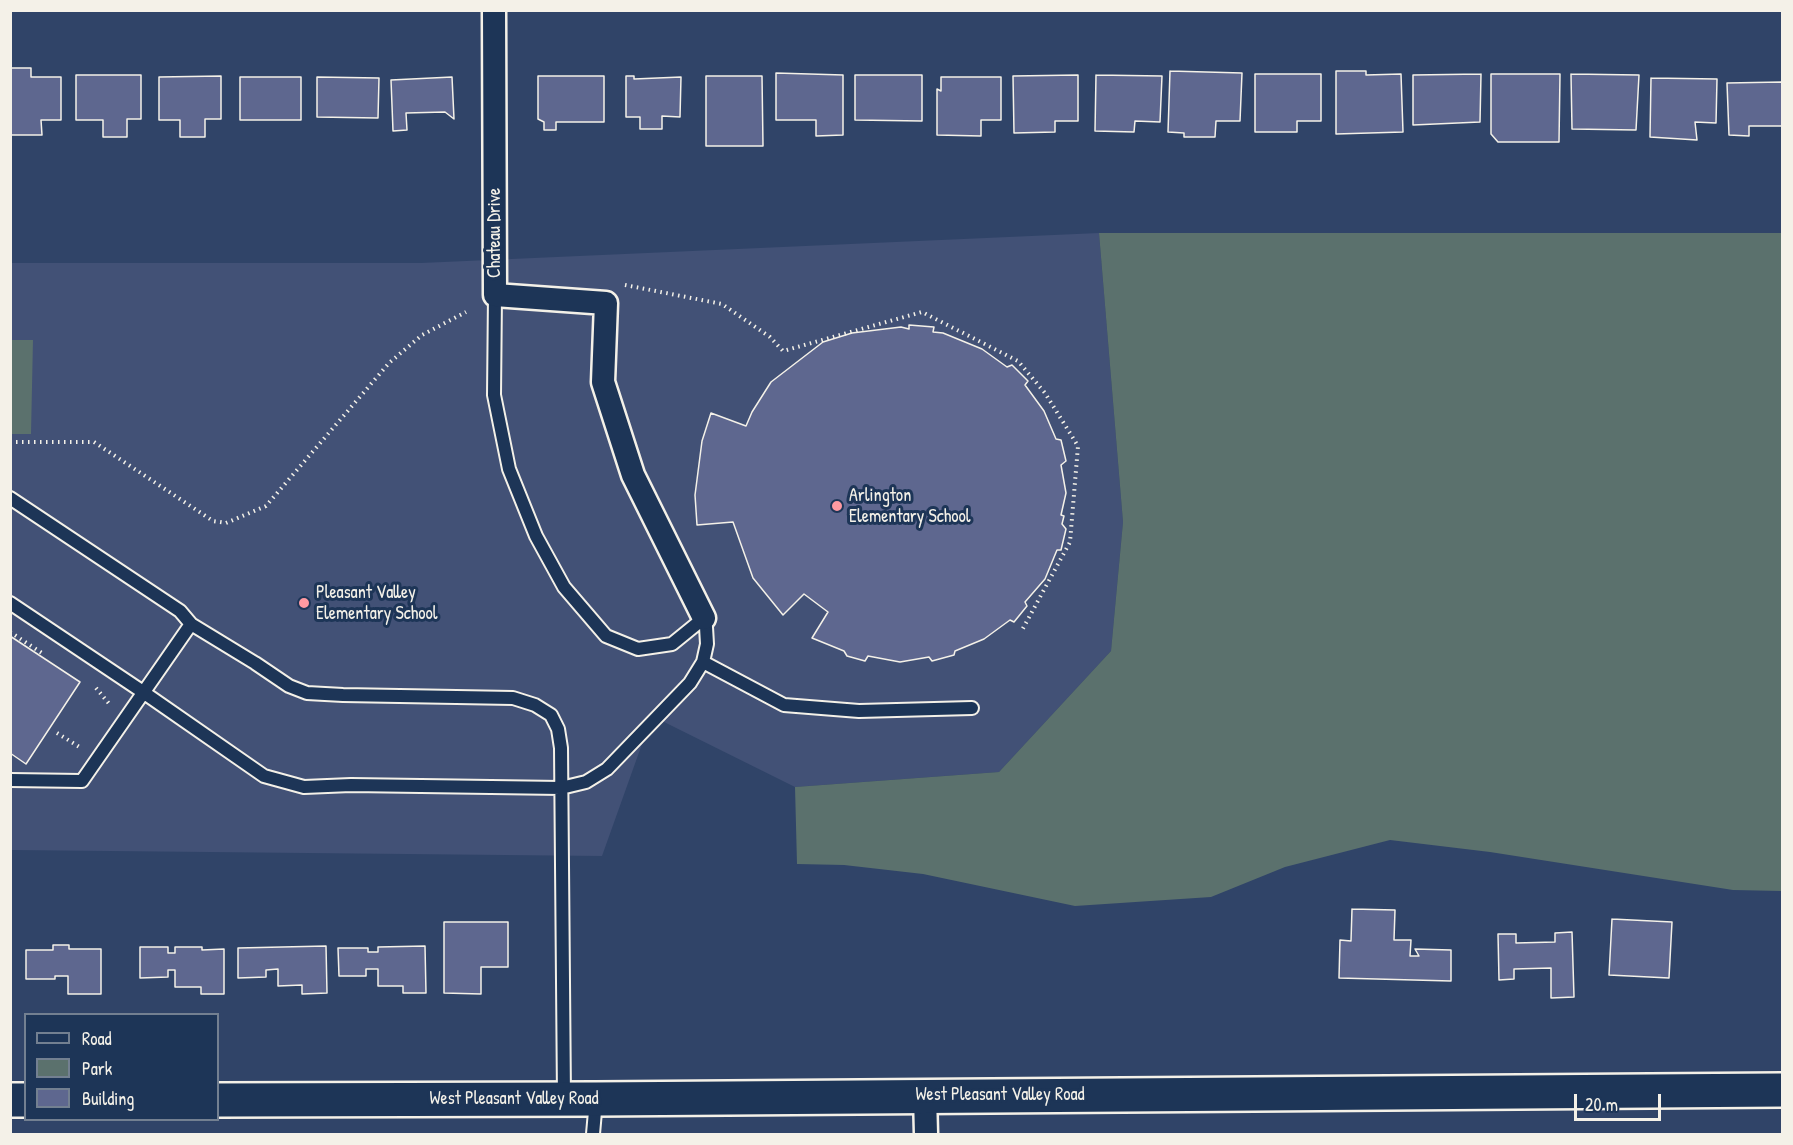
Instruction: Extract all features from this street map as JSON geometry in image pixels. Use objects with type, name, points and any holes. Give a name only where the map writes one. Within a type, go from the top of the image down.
[{"type":"main road","name":"West Pleasant Valley Road","points":[[219,1100],[1782,1090]]},
{"type":"street","name":"Chateau Drive","points":[[494,10],[495,295],[606,303],[603,382],[633,475],[704,618]]},
{"type":"street","points":[[926,1095],[926,1134]]},
{"type":"lane","points":[[495,295],[494,395],[510,469],[536,536],[564,587],[606,636],[638,649],[672,644],[704,618]]},
{"type":"lane","points":[[10,498],[180,612],[190,624],[289,686],[307,693],[380,697],[513,698],[535,705],[551,715],[558,729],[561,748],[561,788],[580,1099],[593,1134]]},
{"type":"lane","points":[[10,603],[264,776],[304,786],[561,788],[586,782],[607,769],[690,683],[704,662],[707,644],[704,618]]},
{"type":"lane","points":[[10,780],[82,781],[190,624]]},
{"type":"lane","points":[[704,662],[784,705],[859,711],[972,708]]},
{"type":"path","points":[[618,285],[722,304],[770,337],[783,351],[922,312],[1018,361],[1045,393],[1078,446],[1070,542],[1021,632]]},
{"type":"path","points":[[10,442],[94,442],[213,521],[226,523],[266,506],[389,363],[422,335],[466,312]]},
{"type":"path","points":[[10,632],[49,657]]},
{"type":"path","points":[[88,682],[111,705],[106,717]]},
{"type":"path","points":[[57,732],[86,752]]},
{"type":"shaded area","points":[[1099,233],[1123,522],[1111,651],[999,772],[795,787],[652,716],[602,856],[11,850],[11,263],[421,263]]},
{"type":"green space","points":[[1099,233],[1782,233],[1782,891],[1733,890],[1490,852],[1390,840],[1285,867],[1211,897],[1075,906],[923,874],[844,865],[797,864],[795,787],[999,772],[1111,651],[1123,522]]},
{"type":"green space","points":[[11,340],[33,340],[31,434],[11,434]]},
{"type":"building","points":[[10,68],[31,68],[31,77],[61,77],[61,120],[41,120],[42,135],[10,135]]},
{"type":"building","points":[[1170,71],[1242,73],[1240,121],[1216,121],[1215,137],[1184,137],[1184,133],[1168,132]]},
{"type":"building","points":[[1336,71],[1366,71],[1366,75],[1401,74],[1403,132],[1336,134]]},
{"type":"building","points":[[776,73],[843,75],[843,135],[816,136],[816,120],[776,120]]},
{"type":"building","points":[[1255,74],[1321,74],[1321,121],[1297,121],[1297,132],[1255,132]]},
{"type":"building","points":[[1481,74],[1480,122],[1413,125],[1413,75]]},
{"type":"building","points":[[1491,74],[1560,74],[1559,142],[1498,142],[1491,134]]},
{"type":"building","points":[[1571,74],[1639,75],[1636,130],[1572,129]]},
{"type":"building","points":[[76,75],[141,75],[141,119],[127,119],[127,137],[103,137],[103,120],[76,120]]},
{"type":"building","points":[[855,75],[922,75],[922,121],[855,120]]},
{"type":"building","points":[[1078,75],[1078,121],[1055,121],[1055,132],[1014,133],[1013,76]]},
{"type":"building","points":[[1096,75],[1162,76],[1160,122],[1135,121],[1134,132],[1095,131]]},
{"type":"building","points":[[221,76],[221,119],[205,119],[205,137],[180,137],[180,120],[159,120],[159,77]]},
{"type":"building","points":[[538,76],[604,76],[604,122],[556,122],[556,130],[544,130],[544,122],[538,119]]},
{"type":"building","points":[[626,76],[634,76],[634,79],[681,77],[680,117],[662,116],[662,129],[640,129],[640,117],[626,117]]},
{"type":"building","points":[[706,76],[762,76],[763,146],[706,146]]},
{"type":"building","points":[[240,77],[301,77],[301,120],[240,120]]},
{"type":"building","points":[[317,77],[379,78],[378,118],[317,117]]},
{"type":"building","points":[[452,77],[454,119],[445,112],[406,113],[407,130],[393,131],[391,80]]},
{"type":"building","points":[[941,77],[1001,77],[1001,120],[981,120],[981,136],[937,135],[937,89],[941,91]]},
{"type":"building","points":[[1651,78],[1717,79],[1716,123],[1695,122],[1697,140],[1650,137]]},
{"type":"building","points":[[1782,82],[1782,126],[1749,126],[1749,136],[1729,135],[1727,83]]},
{"type":"building","points":[[909,325],[934,327],[933,332],[943,333],[982,349],[1007,367],[1012,365],[1028,381],[1025,385],[1044,411],[1056,439],[1061,440],[1066,461],[1061,465],[1066,493],[1061,515],[1064,516],[1062,524],[1066,529],[1061,550],[1057,550],[1045,579],[1025,602],[1027,606],[1014,622],[1010,620],[984,639],[955,651],[954,655],[932,661],[929,657],[900,662],[868,656],[865,661],[847,656],[844,651],[812,638],[828,612],[804,594],[783,615],[753,578],[733,522],[697,525],[695,495],[702,441],[711,413],[746,426],[771,382],[823,342],[852,333],[901,327],[909,329]]},
{"type":"building","points":[[10,636],[80,682],[26,764],[10,753]]},
{"type":"building","points":[[1352,909],[1395,910],[1394,940],[1411,940],[1410,956],[1419,956],[1415,949],[1451,950],[1451,981],[1339,978],[1340,940],[1351,941]]},
{"type":"building","points":[[1612,919],[1672,922],[1669,978],[1609,975]]},
{"type":"building","points":[[444,922],[508,922],[508,967],[481,967],[481,994],[444,993]]},
{"type":"building","points":[[1572,932],[1574,997],[1551,998],[1551,968],[1514,969],[1514,979],[1499,980],[1498,934],[1516,934],[1516,943],[1555,942],[1555,933]]},
{"type":"building","points":[[53,945],[69,945],[69,949],[101,949],[101,994],[68,994],[68,976],[55,976],[55,979],[26,979],[26,950],[53,950]]},
{"type":"building","points":[[326,946],[327,993],[302,994],[302,985],[278,986],[278,969],[266,970],[266,977],[238,978],[238,948]]},
{"type":"building","points":[[425,946],[426,993],[403,993],[403,986],[378,986],[378,969],[366,969],[366,976],[339,976],[338,948],[368,948],[368,952],[378,952],[378,947]]},
{"type":"building","points":[[140,947],[168,947],[168,953],[175,953],[175,947],[202,947],[202,950],[224,949],[224,994],[201,994],[201,987],[175,987],[175,970],[168,970],[168,977],[140,978]]},
{"type":"place","name":"Arlington Elementary School","points":[[837,506]]},
{"type":"place","name":"Pleasant Valley Elementary School","points":[[304,603]]}]
